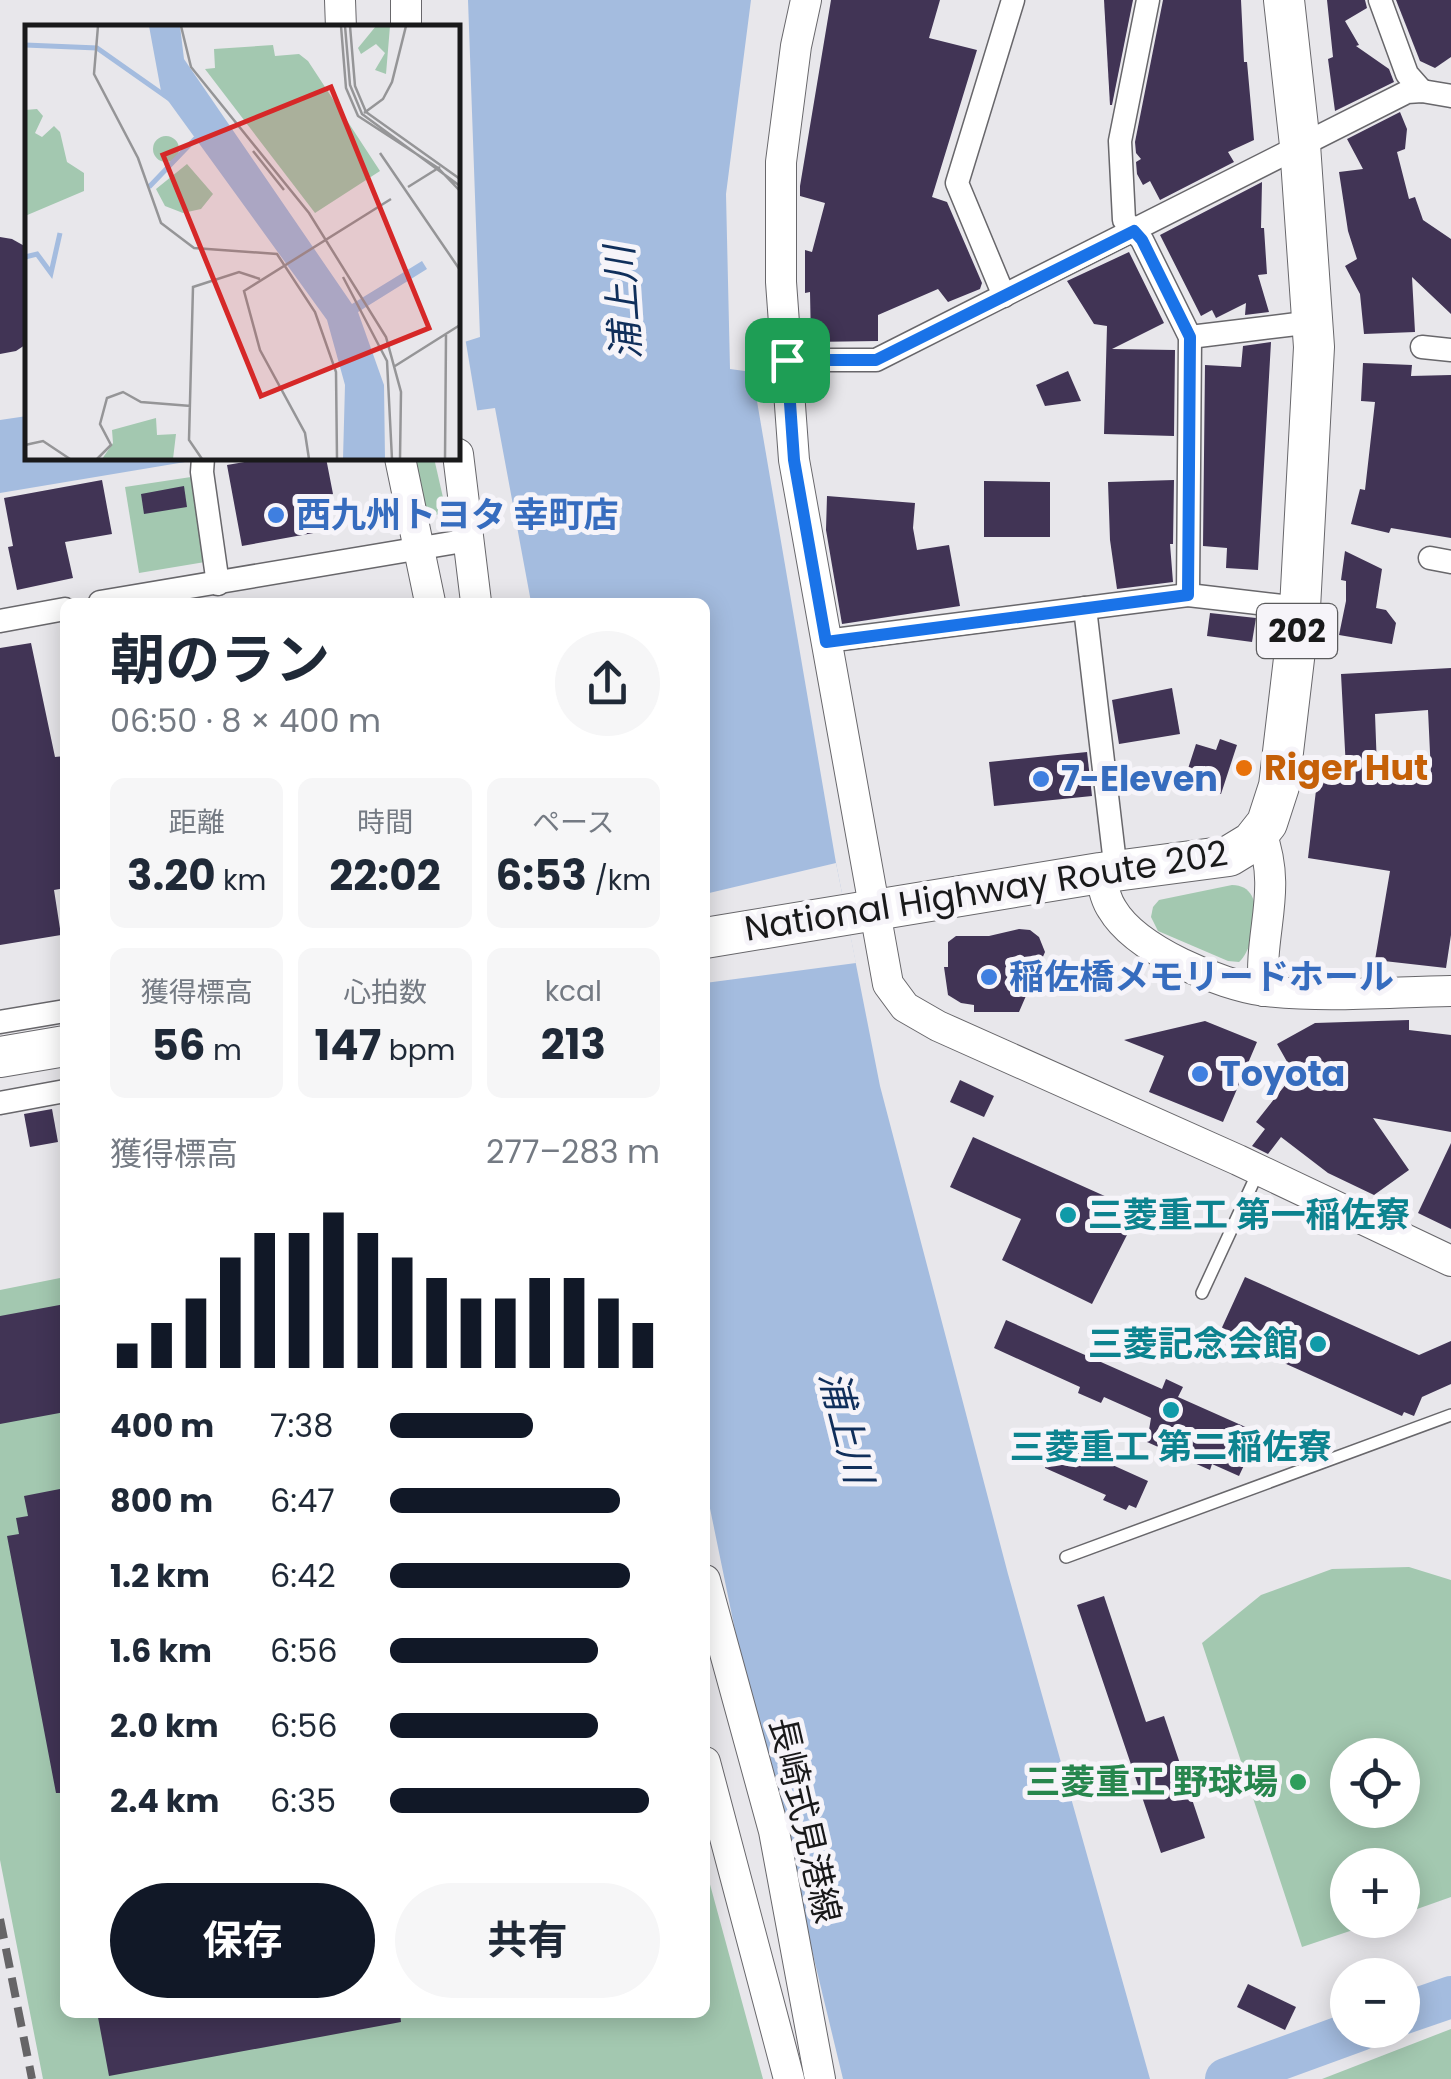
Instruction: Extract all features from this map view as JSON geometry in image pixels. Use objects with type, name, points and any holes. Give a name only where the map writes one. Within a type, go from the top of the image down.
[{"type":"highway","name":"National Highway Route 202","points":[[710,937],[1228,856],[1261,833],[1274,808],[1279,786],[1300,608],[1314,322],[1284,0]]},
{"type":"highway","points":[[0,1057],[60,1047]]},
{"type":"street","points":[[340,0],[341,25]]},
{"type":"street","points":[[806,0],[781,162],[781,282],[794,460],[826,642],[861,912],[888,984],[905,1008],[938,1026],[1451,1261]]},
{"type":"street","points":[[1004,296],[957,183],[1014,0]]},
{"type":"street","points":[[1148,0],[1120,141],[1124,220],[1142,240],[1190,337],[1188,595]]},
{"type":"street","points":[[1380,0],[1407,74],[1422,91]]},
{"type":"street","points":[[787,360],[876,360],[1406,92],[1451,96]]},
{"type":"street","points":[[1190,337],[1314,322]]},
{"type":"street","points":[[1422,347],[1451,350]]},
{"type":"street","points":[[400,460],[429,598]]},
{"type":"street","points":[[459,460],[476,598]]},
{"type":"street","points":[[203,465],[218,584]]},
{"type":"street","points":[[150,598],[469,540]]},
{"type":"street","points":[[826,642],[1188,595],[1300,608]]},
{"type":"street","points":[[1085,608],[1112,911],[1142,941],[1204,971],[1264,991],[1451,992]]},
{"type":"street","points":[[0,621],[60,610]]},
{"type":"street","points":[[1261,833],[1270,856],[1272,879],[1262,970],[1264,991]]},
{"type":"street","points":[[0,1022],[60,1012]]},
{"type":"street","points":[[0,1103],[60,1093]]},
{"type":"street","name":"長崎式見港線","points":[[710,1597],[774,1832],[820,2079]]},
{"type":"street","points":[[710,1781],[788,2079]]},
{"type":"lane","points":[[1202,1293],[1259,1170]]},
{"type":"lane","points":[[1066,1557],[1451,1415]]},
{"type":"green space","points":[[411,460],[434,460],[444,502],[440,514],[430,516],[421,512]]},
{"type":"green space","points":[[191,477],[205,562],[139,573],[125,487]]},
{"type":"green space","points":[[1232,885],[1252,895],[1255,906],[1253,933],[1239,962],[1158,931],[1151,917],[1159,900]]},
{"type":"green space","points":[[60,1278],[60,2018],[710,2018],[710,1884],[763,2079],[43,2079],[0,1860],[0,1290]]},
{"type":"green space","name":"三菱重工 野球場","points":[[1409,1567],[1451,1580],[1451,1897],[1420,1908],[1420,1848],[1330,1848],[1330,1938],[1302,1947],[1202,1643],[1261,1595],[1332,1569]]},
{"type":"green space","points":[[1451,2029],[1451,2079],[1322,2079],[1402,2048],[1420,2048],[1420,2041]]},
{"type":"water","name":"浦上川","points":[[468,0],[751,0],[726,194],[730,369],[752,372],[836,863],[880,1086],[1008,1574],[1150,2079],[843,2079],[737,1640],[710,1508],[710,598],[530,598],[495,408],[460,413],[460,343],[480,337]]},
{"type":"water","points":[[25,416],[25,460],[197,460],[0,493],[0,420]]},
{"type":"pier","points":[[465,337],[478,415],[460,418],[460,338]]},
{"type":"pier","points":[[836,863],[856,963],[710,982],[710,893]]},
{"type":"building","points":[[831,0],[940,0],[929,38],[977,50],[932,197],[947,202],[982,283],[980,289],[948,302],[938,289],[878,315],[878,341],[811,342],[805,250],[812,252],[825,203],[800,196],[800,186]]},
{"type":"building","points":[[1104,0],[1133,0],[1112,105],[1110,105]]},
{"type":"building","points":[[1163,0],[1241,0],[1254,140],[1228,152],[1234,162],[1160,200],[1150,181],[1143,185],[1137,174],[1136,162],[1141,159],[1135,142]]},
{"type":"building","points":[[1327,0],[1365,0],[1367,8],[1345,21],[1359,45],[1356,46],[1389,69],[1394,82],[1335,111],[1328,59],[1333,57]]},
{"type":"building","points":[[1396,0],[1451,0],[1451,57],[1435,68],[1420,61]]},
{"type":"building","points":[[1400,112],[1407,129],[1405,149],[1397,152],[1409,199],[1415,197],[1423,220],[1451,239],[1451,314],[1412,277],[1415,332],[1364,334],[1360,294],[1345,266],[1357,259],[1348,231],[1339,172],[1363,169],[1347,139]]},
{"type":"building","points":[[1262,182],[1261,228],[1267,274],[1258,275],[1269,312],[1245,315],[1246,303],[1216,318],[1212,310],[1201,316],[1160,235]]},
{"type":"building","points":[[0,237],[25,246],[25,345],[0,354]]},
{"type":"building","points":[[1129,252],[1164,323],[1112,349],[1175,350],[1174,436],[1104,434],[1107,326],[1094,324],[1067,281]]},
{"type":"building","points":[[1271,342],[1258,570],[1226,568],[1227,548],[1203,546],[1205,365],[1241,367],[1243,346]]},
{"type":"building","points":[[1363,363],[1412,365],[1411,376],[1451,375],[1451,538],[1391,528],[1389,533],[1351,524],[1360,489],[1365,490],[1375,402],[1361,401]]},
{"type":"building","points":[[1068,371],[1081,401],[1045,406],[1036,385]]},
{"type":"building","name":"西九州トヨタ 幸町店","points":[[256,460],[326,460],[333,494],[312,498],[319,532],[242,546],[227,465]]},
{"type":"building","points":[[102,480],[112,534],[65,542],[73,578],[17,590],[4,498]]},
{"type":"building","points":[[1174,480],[1170,544],[1173,582],[1117,589],[1108,482]]},
{"type":"building","points":[[984,481],[1050,482],[1050,537],[984,537]]},
{"type":"building","points":[[184,486],[187,507],[144,514],[141,494]]},
{"type":"building","points":[[827,496],[915,503],[913,528],[917,550],[949,545],[960,606],[842,624],[826,530]]},
{"type":"building","points":[[1345,551],[1382,569],[1376,608],[1386,610],[1396,623],[1392,644],[1339,635],[1346,601],[1346,581],[1341,580]]},
{"type":"building","points":[[1210,613],[1256,618],[1252,642],[1207,636]]},
{"type":"building","points":[[31,643],[55,757],[60,756],[60,889],[54,890],[60,935],[0,945],[0,648]]},
{"type":"building","points":[[1451,668],[1451,935],[1446,968],[1375,960],[1390,871],[1308,858],[1319,765],[1346,769],[1341,674]],"holes":[[[1428,710],[1431,774],[1390,775],[1390,768],[1377,768],[1375,714]]]},
{"type":"building","points":[[1172,688],[1180,734],[1119,744],[1112,700]]},
{"type":"building","points":[[1220,739],[1237,745],[1221,794],[1192,785],[1193,781],[1185,778],[1196,744],[1216,750]]},
{"type":"building","name":"7-Eleven","points":[[1087,752],[1092,796],[994,806],[989,762]]},
{"type":"building","name":"稲佐橋メモリードホール","points":[[1030,930],[1039,937],[1045,952],[1019,1012],[974,1012],[974,1005],[948,995],[944,967],[948,967],[948,942],[956,936],[989,936]]},
{"type":"building","points":[[1409,1020],[1409,1030],[1451,1035],[1451,1132],[1373,1118],[1409,1170],[1374,1195],[1328,1173],[1281,1137],[1268,1154],[1252,1146],[1265,1129],[1256,1122],[1294,1074],[1277,1044],[1315,1023]]},
{"type":"building","name":"Toyota","points":[[1205,1021],[1257,1042],[1223,1122],[1149,1092],[1164,1056],[1124,1040]]},
{"type":"building","points":[[960,1080],[994,1096],[984,1117],[950,1102]]},
{"type":"building","points":[[52,1109],[58,1142],[30,1147],[24,1114]]},
{"type":"building","name":"三菱重工 第一稲佐寮","points":[[973,1137],[1127,1206],[1118,1224],[1130,1229],[1092,1304],[1002,1260],[1021,1219],[950,1187]]},
{"type":"building","points":[[1451,1143],[1451,1229],[1418,1213]]},
{"type":"building","name":"三菱記念会館","points":[[1245,1277],[1419,1355],[1451,1341],[1451,1384],[1422,1397],[1414,1416],[1404,1412],[1402,1416],[1219,1334]]},
{"type":"building","points":[[60,1305],[60,1413],[0,1424],[0,1316]]},
{"type":"building","name":"三菱重工 第二稲佐寮","points":[[1006,1320],[1162,1389],[1166,1379],[1183,1387],[1178,1397],[1259,1433],[1239,1476],[1212,1464],[1210,1470],[1147,1442],[1151,1418],[1104,1397],[1101,1403],[1078,1393],[1080,1387],[994,1348]]},
{"type":"building","points":[[1057,1440],[1148,1481],[1136,1508],[1129,1505],[1126,1510],[1103,1500],[1106,1495],[1045,1468]]},
{"type":"building","points":[[60,1489],[60,1793],[56,1793],[7,1536],[19,1534],[16,1518],[28,1516],[24,1496]]},
{"type":"building","points":[[1104,1596],[1146,1722],[1164,1716],[1205,1838],[1161,1853],[1077,1605]]},
{"type":"building","points":[[1248,1984],[1296,2007],[1285,2030],[1237,2007]]},
{"type":"building","points":[[98,2018],[401,2018],[401,2022],[109,2076]]},
{"type":"waterway","points":[[1420,2008],[1451,1997]]},
{"type":"waterway","points":[[1226,2079],[1330,2041]]},
{"type":"railway","points":[[0,1919],[32,2079]]},
{"type":"place","name":"西九州トヨタ 幸町店","points":[[276,515]]},
{"type":"place","name":"Riger Hut","points":[[1244,768]]},
{"type":"place","name":"7-Eleven","points":[[1041,779]]},
{"type":"place","name":"稲佐橋メモリードホール","points":[[989,977]]},
{"type":"place","name":"Toyota","points":[[1200,1074]]},
{"type":"place","name":"三菱重工 第一稲佐寮","points":[[1068,1215]]},
{"type":"place","name":"三菱記念会館","points":[[1318,1344]]},
{"type":"place","name":"三菱重工 第二稲佐寮","points":[[1171,1410]]},
{"type":"place","name":"三菱重工 野球場","points":[[1298,1782]]},
{"type":"route","points":[[1134,231],[1190,337],[1188,595],[826,642],[794,460],[787,360],[876,360],[1134,231]]}]
